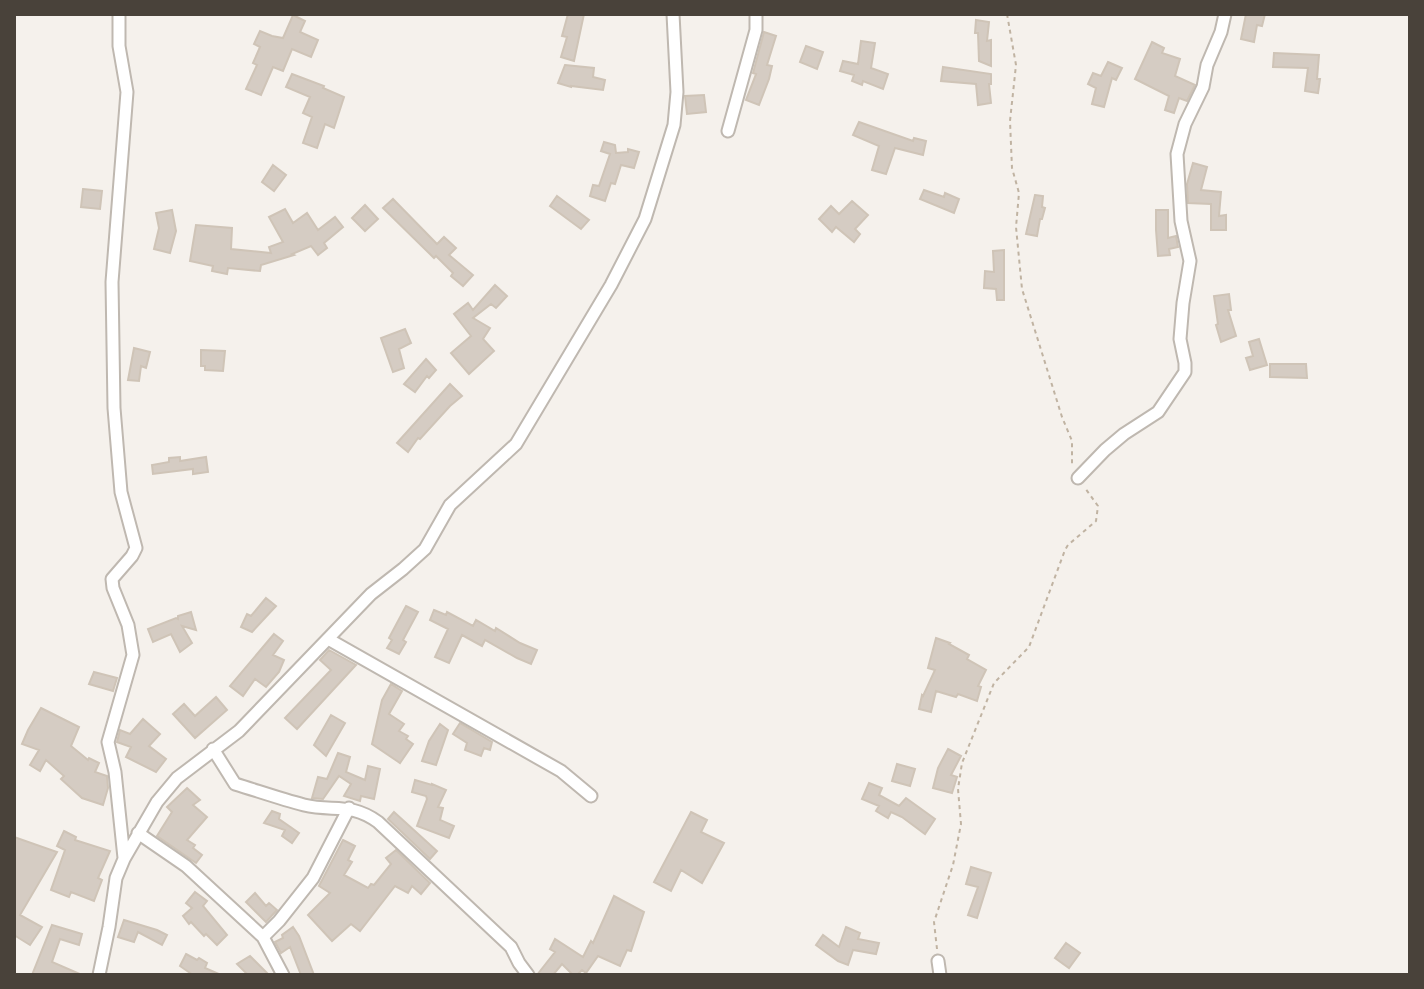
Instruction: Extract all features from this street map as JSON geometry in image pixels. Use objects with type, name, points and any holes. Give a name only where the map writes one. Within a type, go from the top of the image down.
[{"type":"street","points":[[119,14],[119,46],[127,92],[112,282],[114,408],[121,492],[136,548],[112,579],[128,625],[133,655],[108,742],[115,772],[124,859]]},
{"type":"street","points":[[99,975],[116,878],[157,802],[177,778],[239,731],[371,594],[425,549],[450,505],[516,444],[611,285],[645,219],[674,125],[677,92],[673,14]]},
{"type":"street","points":[[728,131],[756,30],[756,14]]},
{"type":"street","points":[[1078,478],[1124,434],[1158,412],[1185,372],[1180,339],[1190,261],[1181,221],[1177,154],[1185,124],[1203,87],[1207,65],[1225,14]]},
{"type":"street","points":[[328,639],[561,771],[591,796]]},
{"type":"street","points":[[213,749],[235,784],[307,806],[349,808],[365,813],[378,822],[511,947],[528,975]]},
{"type":"street","points":[[263,937],[313,878],[349,808]]},
{"type":"street","points":[[138,833],[186,866],[263,937],[283,975]]},
{"type":"street","points":[[938,961],[940,975]]},
{"type":"path","points":[[938,961],[934,922],[953,865],[961,824],[958,789],[962,763],[994,683],[1029,647],[1065,550],[1096,521],[1098,506],[1072,468],[1072,441],[1022,289],[1016,227],[1019,193],[1012,168],[1010,121],[1016,65],[1007,14]]},
{"type":"building","points":[[568,14],[584,14],[574,61],[561,57],[567,37],[562,36]]},
{"type":"building","points":[[1246,14],[1265,14],[1262,26],[1257,25],[1254,42],[1241,39]]},
{"type":"building","points":[[293,15],[305,21],[300,32],[318,40],[311,57],[292,49],[283,71],[273,67],[261,95],[246,89],[257,65],[253,63],[260,47],[254,44],[260,31],[283,38]]},
{"type":"building","points":[[976,20],[989,22],[987,41],[991,40],[991,66],[979,61]]},
{"type":"building","points":[[764,32],[776,36],[767,65],[772,66],[769,79],[759,105],[746,100],[756,74],[753,73]]},
{"type":"building","points":[[861,41],[875,43],[871,68],[888,74],[883,89],[863,81],[862,85],[852,81],[854,75],[840,71],[843,61],[858,64]]},
{"type":"building","points":[[1152,42],[1164,48],[1162,53],[1180,59],[1175,76],[1195,85],[1187,101],[1179,98],[1174,113],[1165,110],[1169,96],[1135,79]]},
{"type":"building","points":[[806,46],[823,52],[817,69],[800,62]]},
{"type":"building","points":[[1274,53],[1319,55],[1318,93],[1305,91],[1308,68],[1273,67]]},
{"type":"building","points":[[1108,62],[1122,68],[1116,80],[1112,78],[1104,107],[1092,104],[1096,88],[1088,84],[1093,73],[1101,76]]},
{"type":"building","points":[[565,65],[594,68],[593,77],[605,80],[603,90],[558,83]]},
{"type":"building","points":[[943,67],[991,74],[991,103],[978,105],[976,84],[941,81]]},
{"type":"building","points":[[292,74],[344,97],[334,128],[325,124],[317,148],[303,143],[312,117],[303,113],[310,97],[286,87]]},
{"type":"building","points":[[704,95],[706,112],[687,114],[685,96]]},
{"type":"building","points":[[859,122],[913,141],[914,138],[926,141],[923,155],[895,148],[886,174],[872,170],[879,146],[853,135]]},
{"type":"building","points":[[604,142],[615,145],[616,153],[628,152],[628,149],[639,152],[634,168],[621,165],[605,201],[590,196],[593,185],[599,186],[610,154],[601,151]]},
{"type":"building","points":[[1193,163],[1207,167],[1201,190],[1221,192],[1219,216],[1226,215],[1226,230],[1211,230],[1211,204],[1188,203],[1187,184]]},
{"type":"building","points":[[273,165],[286,175],[274,191],[262,182]]},
{"type":"building","points":[[83,189],[102,191],[100,209],[81,207]]},
{"type":"building","points":[[924,190],[959,199],[954,213],[920,199]]},
{"type":"building","points":[[1035,195],[1043,196],[1042,207],[1045,208],[1037,236],[1026,234]]},
{"type":"building","points":[[557,196],[589,220],[581,229],[550,206]]},
{"type":"building","points":[[393,199],[437,244],[444,237],[456,248],[449,255],[473,275],[463,286],[436,256],[434,258],[383,208]]},
{"type":"building","points":[[852,201],[868,215],[855,229],[860,234],[854,242],[836,227],[832,232],[819,219],[831,206],[839,214]]},
{"type":"building","points":[[365,205],[378,219],[365,231],[352,218]]},
{"type":"building","points":[[285,209],[293,223],[307,213],[318,230],[335,217],[343,227],[324,243],[327,248],[318,255],[311,246],[261,265],[260,271],[228,268],[227,274],[212,271],[213,266],[190,261],[196,225],[232,228],[231,249],[271,253],[269,247],[283,242],[269,217]]},
{"type":"building","points":[[172,210],[176,231],[170,253],[154,249],[159,228],[156,213]]},
{"type":"building","points":[[1156,210],[1168,210],[1168,238],[1176,236],[1178,247],[1169,249],[1170,255],[1158,256]]},
{"type":"building","points":[[1004,250],[1004,300],[997,300],[996,289],[984,288],[985,271],[994,272],[993,251]]},
{"type":"building","points":[[495,285],[507,296],[496,308],[491,304],[473,318],[490,328],[483,339],[494,351],[469,374],[451,353],[471,336],[454,314],[468,303],[473,310]]},
{"type":"building","points":[[1229,294],[1231,310],[1228,310],[1236,336],[1221,342],[1214,296]]},
{"type":"building","points":[[405,329],[411,343],[399,349],[404,368],[393,372],[381,338]]},
{"type":"building","points":[[1259,339],[1267,365],[1250,370],[1246,358],[1253,356],[1249,342]]},
{"type":"building","points":[[134,348],[150,352],[146,368],[141,366],[139,381],[128,380]]},
{"type":"building","points":[[201,350],[225,351],[223,371],[205,370],[205,366],[201,366]]},
{"type":"building","points":[[426,359],[436,370],[415,392],[404,384]]},
{"type":"building","points":[[1270,364],[1306,364],[1307,378],[1270,377]]},
{"type":"building","points":[[450,384],[462,396],[418,438],[408,452],[397,443]]},
{"type":"building","points":[[180,457],[180,461],[206,457],[208,472],[193,474],[193,469],[153,474],[152,465]]},
{"type":"building","points":[[266,598],[276,606],[252,632],[241,627],[247,614],[251,616]]},
{"type":"building","points":[[406,606],[418,612],[399,654],[387,648]]},
{"type":"building","points":[[434,610],[446,615],[447,612],[473,626],[476,620],[537,650],[531,664],[485,640],[482,646],[462,635],[449,663],[435,657],[448,629],[430,620]]},
{"type":"building","points":[[191,612],[196,630],[182,626],[192,643],[180,652],[171,634],[153,642],[148,629]]},
{"type":"building","points":[[274,634],[283,641],[273,655],[284,660],[279,672],[266,687],[255,679],[243,696],[230,686]]},
{"type":"building","points":[[936,638],[969,655],[967,659],[986,670],[978,686],[981,687],[977,701],[936,691],[931,712],[919,709],[922,695],[935,670],[928,668]]},
{"type":"building","points":[[329,650],[356,665],[297,729],[285,718],[331,670],[320,660]]},
{"type":"building","points":[[94,672],[117,678],[113,691],[89,684]]},
{"type":"building","points":[[391,684],[402,691],[389,714],[404,724],[399,731],[408,736],[406,739],[413,744],[400,763],[372,744],[382,700]]},
{"type":"building","points":[[216,697],[227,710],[195,738],[173,714],[184,704],[195,716]]},
{"type":"building","points":[[41,708],[79,727],[71,746],[88,760],[99,763],[95,772],[107,776],[108,788],[103,805],[82,798],[46,760],[40,771],[30,765],[39,750],[22,744]]},
{"type":"building","points":[[331,715],[345,723],[326,756],[314,745]]},
{"type":"building","points":[[143,719],[160,734],[149,746],[166,759],[156,772],[126,757],[131,747],[117,742],[120,730],[130,734]]},
{"type":"building","points":[[460,723],[492,742],[490,750],[484,748],[481,756],[465,750],[467,743],[453,734]]},
{"type":"building","points":[[440,724],[448,730],[436,765],[422,761],[429,741]]},
{"type":"building","points":[[948,749],[961,756],[951,775],[957,777],[952,793],[933,788],[938,768]]},
{"type":"building","points":[[338,753],[350,757],[346,772],[365,780],[368,766],[380,769],[374,799],[361,796],[360,801],[344,796],[351,784],[339,776],[323,799],[312,798],[318,777],[327,779]]},
{"type":"building","points":[[897,764],[915,769],[910,786],[892,781]]},
{"type":"building","points":[[415,780],[446,790],[438,807],[443,808],[440,820],[454,826],[449,838],[417,826],[427,799],[412,792]]},
{"type":"building","points":[[869,783],[882,788],[879,795],[899,806],[906,798],[935,819],[925,834],[891,812],[888,818],[876,811],[879,806],[862,799]]},
{"type":"building","points":[[187,788],[200,800],[193,805],[207,817],[187,840],[202,855],[196,863],[157,836],[172,812],[167,807]]},
{"type":"building","points":[[272,811],[280,814],[279,819],[299,833],[292,843],[282,836],[285,830],[264,823]]},
{"type":"building","points":[[394,812],[437,851],[430,859],[388,819]]},
{"type":"building","points":[[691,812],[707,820],[701,832],[724,843],[702,883],[681,870],[671,891],[654,882]]},
{"type":"building","points":[[64,831],[76,837],[75,840],[110,851],[98,878],[102,880],[94,901],[71,892],[69,897],[51,890],[65,850],[57,846]]},
{"type":"building","points":[[14,837],[57,852],[20,915],[42,927],[30,945],[14,935]]},
{"type":"building","points":[[343,840],[355,846],[348,860],[352,862],[344,875],[368,888],[391,864],[386,858],[396,850],[430,883],[421,894],[412,886],[408,893],[395,886],[360,931],[351,924],[332,941],[308,915],[330,893],[319,886]]},
{"type":"building","points":[[971,867],[991,873],[977,918],[968,915],[978,887],[966,884]]},
{"type":"building","points":[[195,892],[207,901],[203,906],[227,935],[217,945],[183,916],[192,908],[186,903]]},
{"type":"building","points":[[255,893],[266,906],[269,903],[277,910],[266,922],[246,902]]},
{"type":"building","points":[[614,896],[644,912],[631,951],[627,950],[620,966],[598,956],[586,973],[582,970],[573,975],[562,964],[553,975],[537,975],[555,952],[550,949],[555,939],[583,957],[591,941],[593,943]]},
{"type":"building","points":[[124,920],[167,935],[162,945],[138,932],[134,942],[118,937]]},
{"type":"building","points":[[52,925],[82,934],[79,945],[60,939],[52,962],[82,975],[32,975]]},
{"type":"building","points":[[293,927],[314,975],[301,975],[290,947],[281,953],[275,942]]},
{"type":"building","points":[[846,927],[860,933],[858,939],[879,943],[876,954],[853,950],[848,965],[816,945],[823,935],[839,947]]},
{"type":"building","points":[[1066,943],[1080,953],[1069,968],[1055,958]]},
{"type":"building","points":[[186,954],[197,960],[199,958],[207,963],[205,968],[221,975],[193,975],[180,966]]},
{"type":"building","points":[[250,956],[269,975],[248,975],[237,964]]}]
